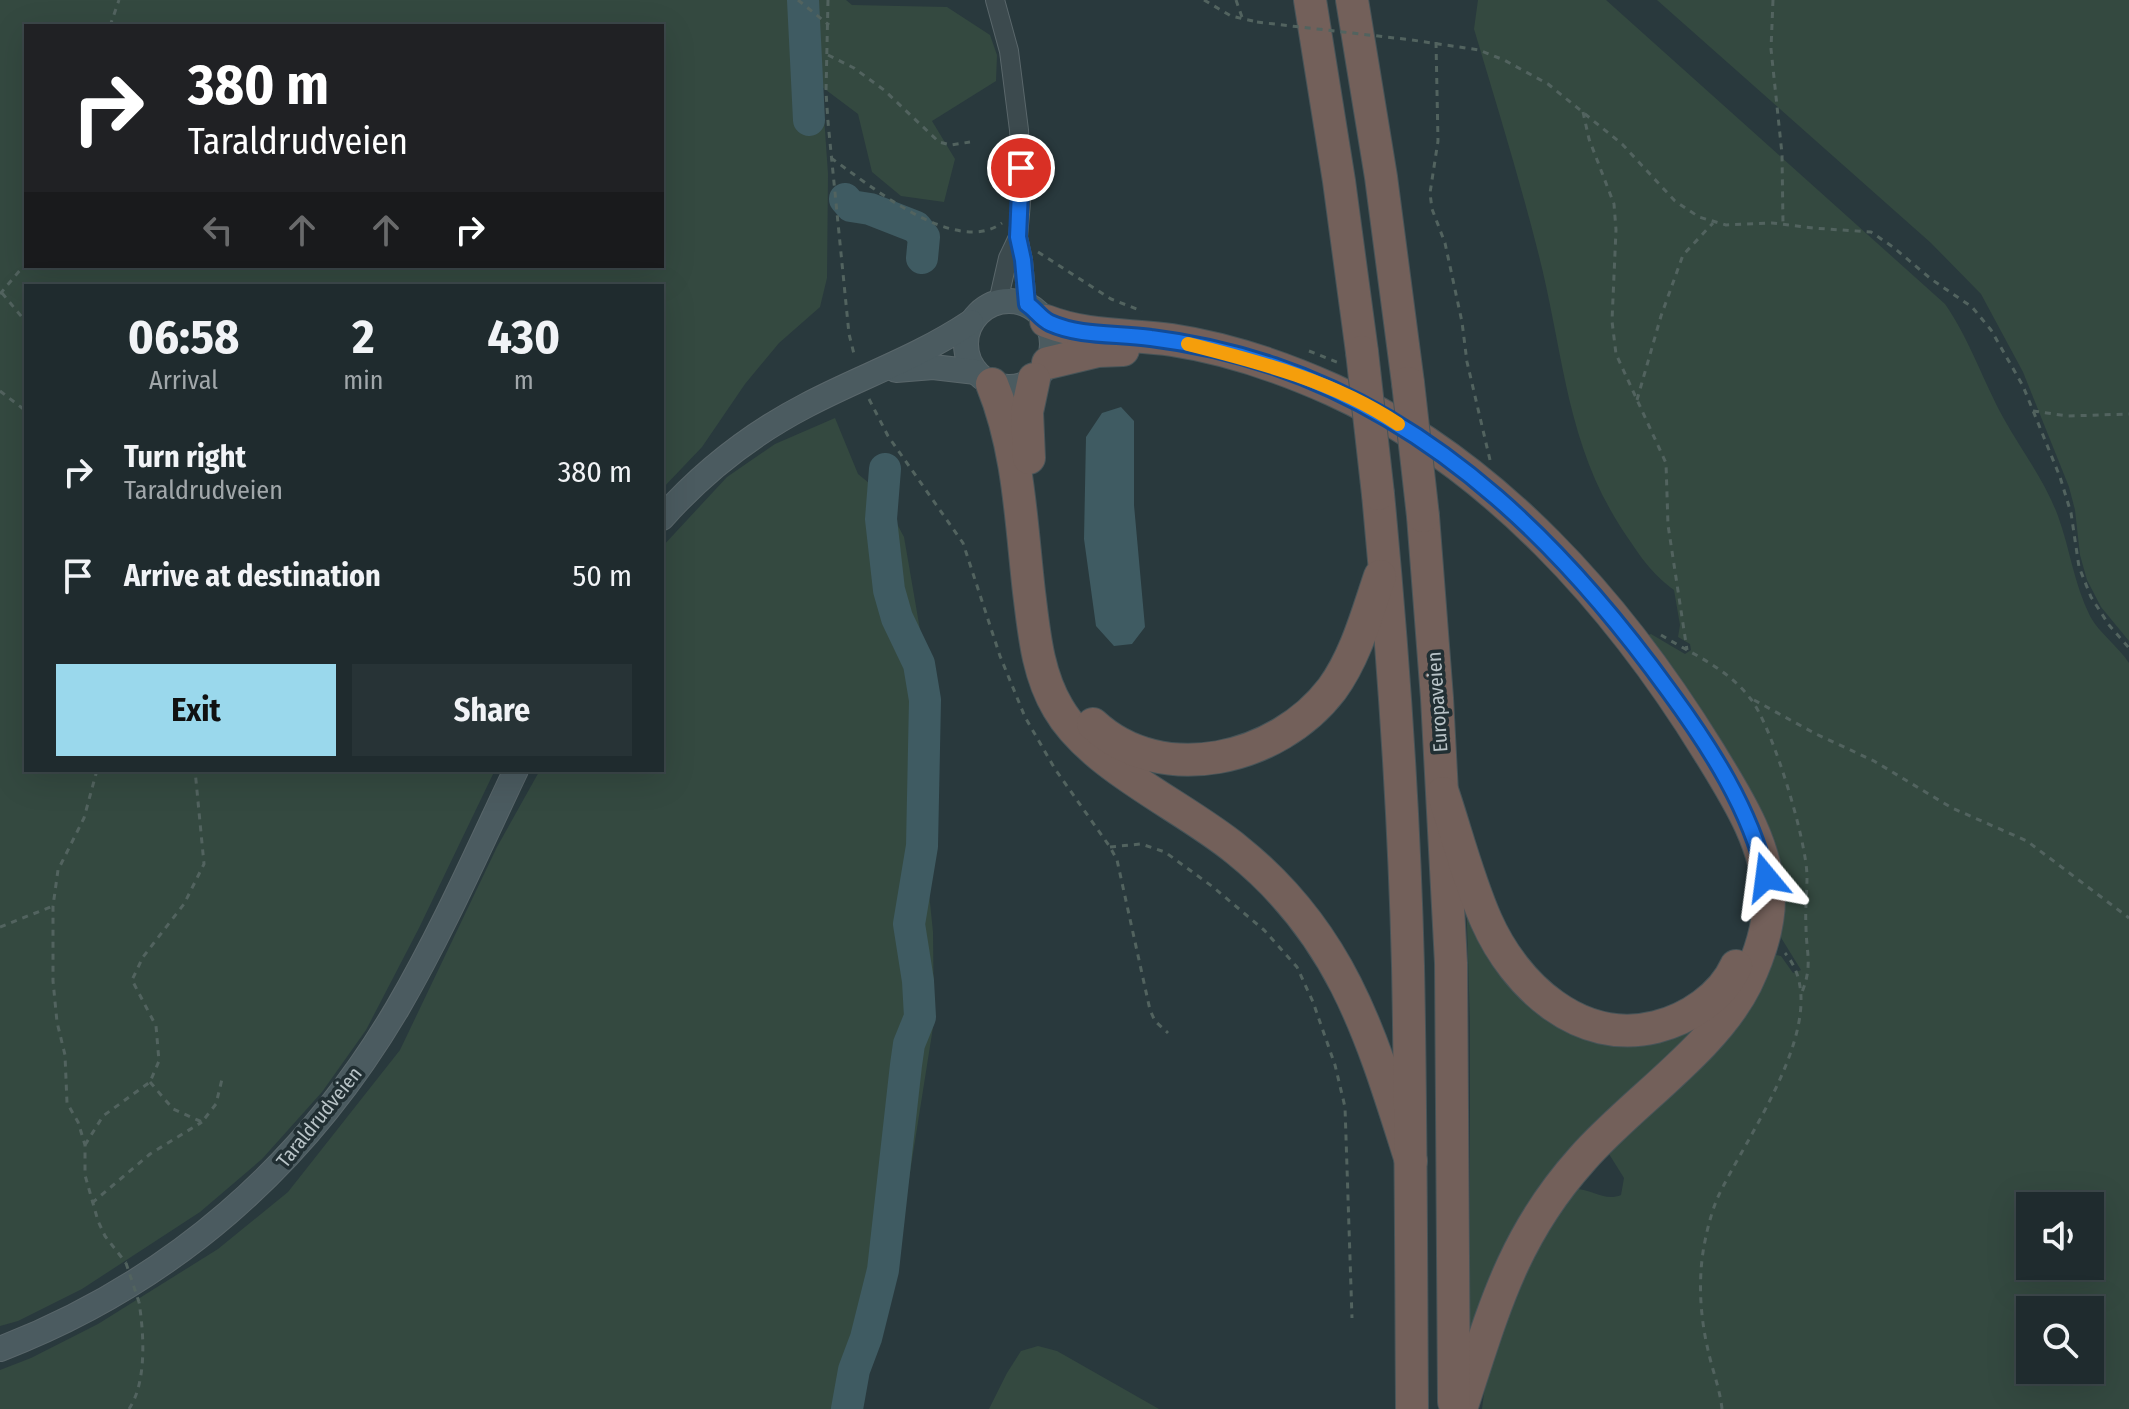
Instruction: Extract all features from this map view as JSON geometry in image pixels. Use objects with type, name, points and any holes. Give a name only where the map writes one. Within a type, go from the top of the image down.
[{"type":"highway","name":"Europaveien","points":[[1310,0],[1341,194],[1385,562],[1401,793],[1411,1161],[1412,1409]]},
{"type":"highway","name":"Europaveien","points":[[1352,0],[1381,177],[1423,516],[1443,793],[1451,963],[1454,1409]]},
{"type":"highway","points":[[1036,313],[1096,334],[1178,341],[1274,366],[1391,419],[1458,464],[1528,524],[1601,601],[1631,638],[1687,716],[1752,828],[1761,855],[1769,899],[1763,939],[1746,984],[1716,1027],[1606,1133],[1542,1210],[1522,1243],[1493,1307],[1461,1409]]},
{"type":"highway","points":[[1385,562],[1345,667],[1315,709],[1294,726],[1246,751],[1200,759],[1159,757],[1118,743],[1101,731],[1074,702],[1051,640],[1026,433],[1029,394],[1041,371],[1098,351],[1139,349],[1171,352],[1295,387],[1373,421],[1451,473],[1491,504],[1602,615],[1691,738],[1727,798],[1750,852],[1760,894],[1760,915],[1755,936],[1741,953],[1730,978],[1713,996],[1692,1012],[1668,1024],[1626,1031],[1605,1029],[1569,1017],[1531,986],[1496,939],[1478,899],[1443,793]]},
{"type":"highway","points":[[984,378],[1004,415],[1014,459],[1036,643],[1048,689],[1058,709],[1071,728],[1105,758],[1238,850],[1264,873],[1309,923],[1340,969],[1364,1021],[1411,1161]]},
{"type":"main road","points":[[664,516],[700,480],[767,429],[807,405],[885,370],[971,322],[987,306],[1008,300],[1036,313],[1052,342],[1041,371],[1013,387],[933,367],[885,370]]},
{"type":"main road","points":[[971,322],[965,348],[969,361],[984,378]]},
{"type":"main road","name":"Taraldrudveien","points":[[0,1349],[79,1313],[170,1258],[243,1202],[305,1139],[361,1066],[412,982],[515,772]]},
{"type":"street","points":[[995,0],[1009,51],[1019,130],[1022,191],[1018,237],[1036,313]]},
{"type":"street","points":[[998,302],[1008,258],[1018,237]]},
{"type":"path","points":[[111,24],[119,0]]},
{"type":"path","points":[[828,0],[826,92],[831,158],[849,334],[856,361]]},
{"type":"path","points":[[1204,0],[1221,12],[1243,20],[1436,42],[1479,50],[1548,84],[1622,144],[1675,201],[1713,223],[1739,226],[1783,224],[1871,232],[1893,247],[1931,279],[1972,307],[1983,319],[2023,386],[2067,496],[2084,581],[2100,612],[2129,648]]},
{"type":"path","points":[[1236,0],[1243,20]]},
{"type":"path","points":[[1773,0],[1771,49],[1782,154],[1783,224]]},
{"type":"path","points":[[798,1],[829,25]]},
{"type":"path","points":[[1436,42],[1438,141],[1430,193],[1432,209],[1445,243],[1467,362],[1491,464]]},
{"type":"path","points":[[828,55],[854,68],[884,90],[939,142],[951,145],[970,142]]},
{"type":"path","points":[[1582,110],[1589,139],[1614,204],[1616,354],[1666,463],[1668,525],[1687,650],[1721,671],[1750,698],[1760,712],[1777,757],[1801,839],[1806,869],[1806,929],[1811,959],[1802,992],[1799,1027],[1786,1062],[1716,1202],[1704,1247],[1701,1293],[1704,1328],[1722,1409]]},
{"type":"path","points":[[831,158],[891,200],[945,228],[965,232],[986,231],[1006,223],[1018,237],[1088,284]]},
{"type":"path","points":[[1636,402],[1683,255],[1713,223]]},
{"type":"path","points":[[24,265],[1,293],[24,320]]},
{"type":"path","points":[[0,391],[24,409]]},
{"type":"path","points":[[869,399],[888,436],[963,543],[1000,656],[1025,717],[1041,748],[1117,860],[1150,1010],[1155,1021],[1168,1033]]},
{"type":"path","points":[[2032,411],[2068,416],[2129,414]]},
{"type":"path","points":[[1750,698],[1874,761],[1952,808],[2027,841],[2129,918]]},
{"type":"path","points":[[96,772],[84,818],[58,870],[53,906],[54,995],[65,1055],[67,1103],[78,1122],[85,1145],[85,1175],[92,1203],[105,1236],[126,1263],[139,1302],[143,1330],[142,1363],[131,1409]]},
{"type":"path","points":[[85,1145],[103,1116],[150,1082],[159,1061],[156,1026],[132,980],[143,957],[184,904],[204,864],[195,772]]},
{"type":"path","points":[[1110,847],[1141,844],[1165,852],[1264,930],[1297,967],[1318,1014],[1345,1107],[1352,1318]]},
{"type":"path","points":[[0,927],[53,906]]},
{"type":"path","points":[[92,1203],[150,1154],[202,1122],[216,1104],[223,1075]]},
{"type":"path","points":[[150,1082],[173,1109],[202,1122]]},
{"type":"green space","points":[[0,0],[846,0],[852,5],[947,7],[990,35],[997,55],[996,81],[932,121],[955,159],[944,202],[901,196],[872,172],[858,114],[822,87],[828,174],[827,278],[820,307],[779,343],[745,384],[702,447],[664,487],[664,284],[24,284],[24,772],[494,772],[366,1030],[322,1092],[262,1159],[200,1212],[82,1289],[18,1321],[0,1326]]},
{"type":"green space","points":[[1478,0],[1606,0],[1945,304],[2004,419],[2053,503],[2090,616],[2129,663],[2129,1409],[1482,1409],[1486,1378],[1520,1268],[1575,1189],[1609,1197],[1621,1195],[1624,1178],[1609,1154],[1609,1148],[1776,955],[1781,956],[1793,973],[1801,970],[1780,936],[1779,902],[1641,637],[1651,634],[1685,654],[1691,650],[1690,644],[1678,637],[1680,625],[1674,590],[1645,562],[1608,506],[1579,437],[1538,252],[1474,29]]},
{"type":"green space","points":[[1657,0],[2129,0],[2129,641],[2101,607],[2087,580],[2069,487],[2023,372],[1981,294],[1931,243]]},
{"type":"green space","points":[[835,418],[858,474],[880,492],[904,537],[928,676],[933,770],[927,873],[933,932],[934,1021],[905,1204],[858,1409],[0,1409],[0,1370],[98,1324],[218,1249],[288,1192],[400,1050],[497,847],[539,772],[664,772],[664,545],[727,477],[775,444]]},
{"type":"green space","points":[[1466,892],[1584,1031],[1722,1000],[1623,1106],[1470,1336],[1470,1023]]},
{"type":"green space","points":[[1038,1346],[1057,1351],[1159,1409],[989,1409],[1021,1351]]},
{"type":"water","points":[[1121,407],[1134,421],[1134,505],[1145,627],[1132,644],[1114,646],[1096,626],[1084,539],[1086,437],[1102,413]]},
{"type":"waterway","points":[[803,0],[809,120]]},
{"type":"waterway","points":[[845,199],[851,206],[870,209],[916,227],[924,237],[922,258]]},
{"type":"waterway","points":[[847,1409],[854,1370],[866,1338],[883,1270],[909,1044],[920,1017],[909,924],[922,846],[925,700],[919,664],[897,618],[889,590],[881,519],[885,469]]},
{"type":"slow traffic","points":[[1188,344],[1274,366],[1332,390],[1398,424]]},
{"type":"route","points":[[1021,168],[1018,237],[1027,304],[1046,321],[1060,327],[1096,334],[1178,341],[1274,366],[1391,419],[1458,464],[1528,524],[1601,601],[1631,638],[1687,716],[1736,796],[1752,828],[1766,877]]}]
